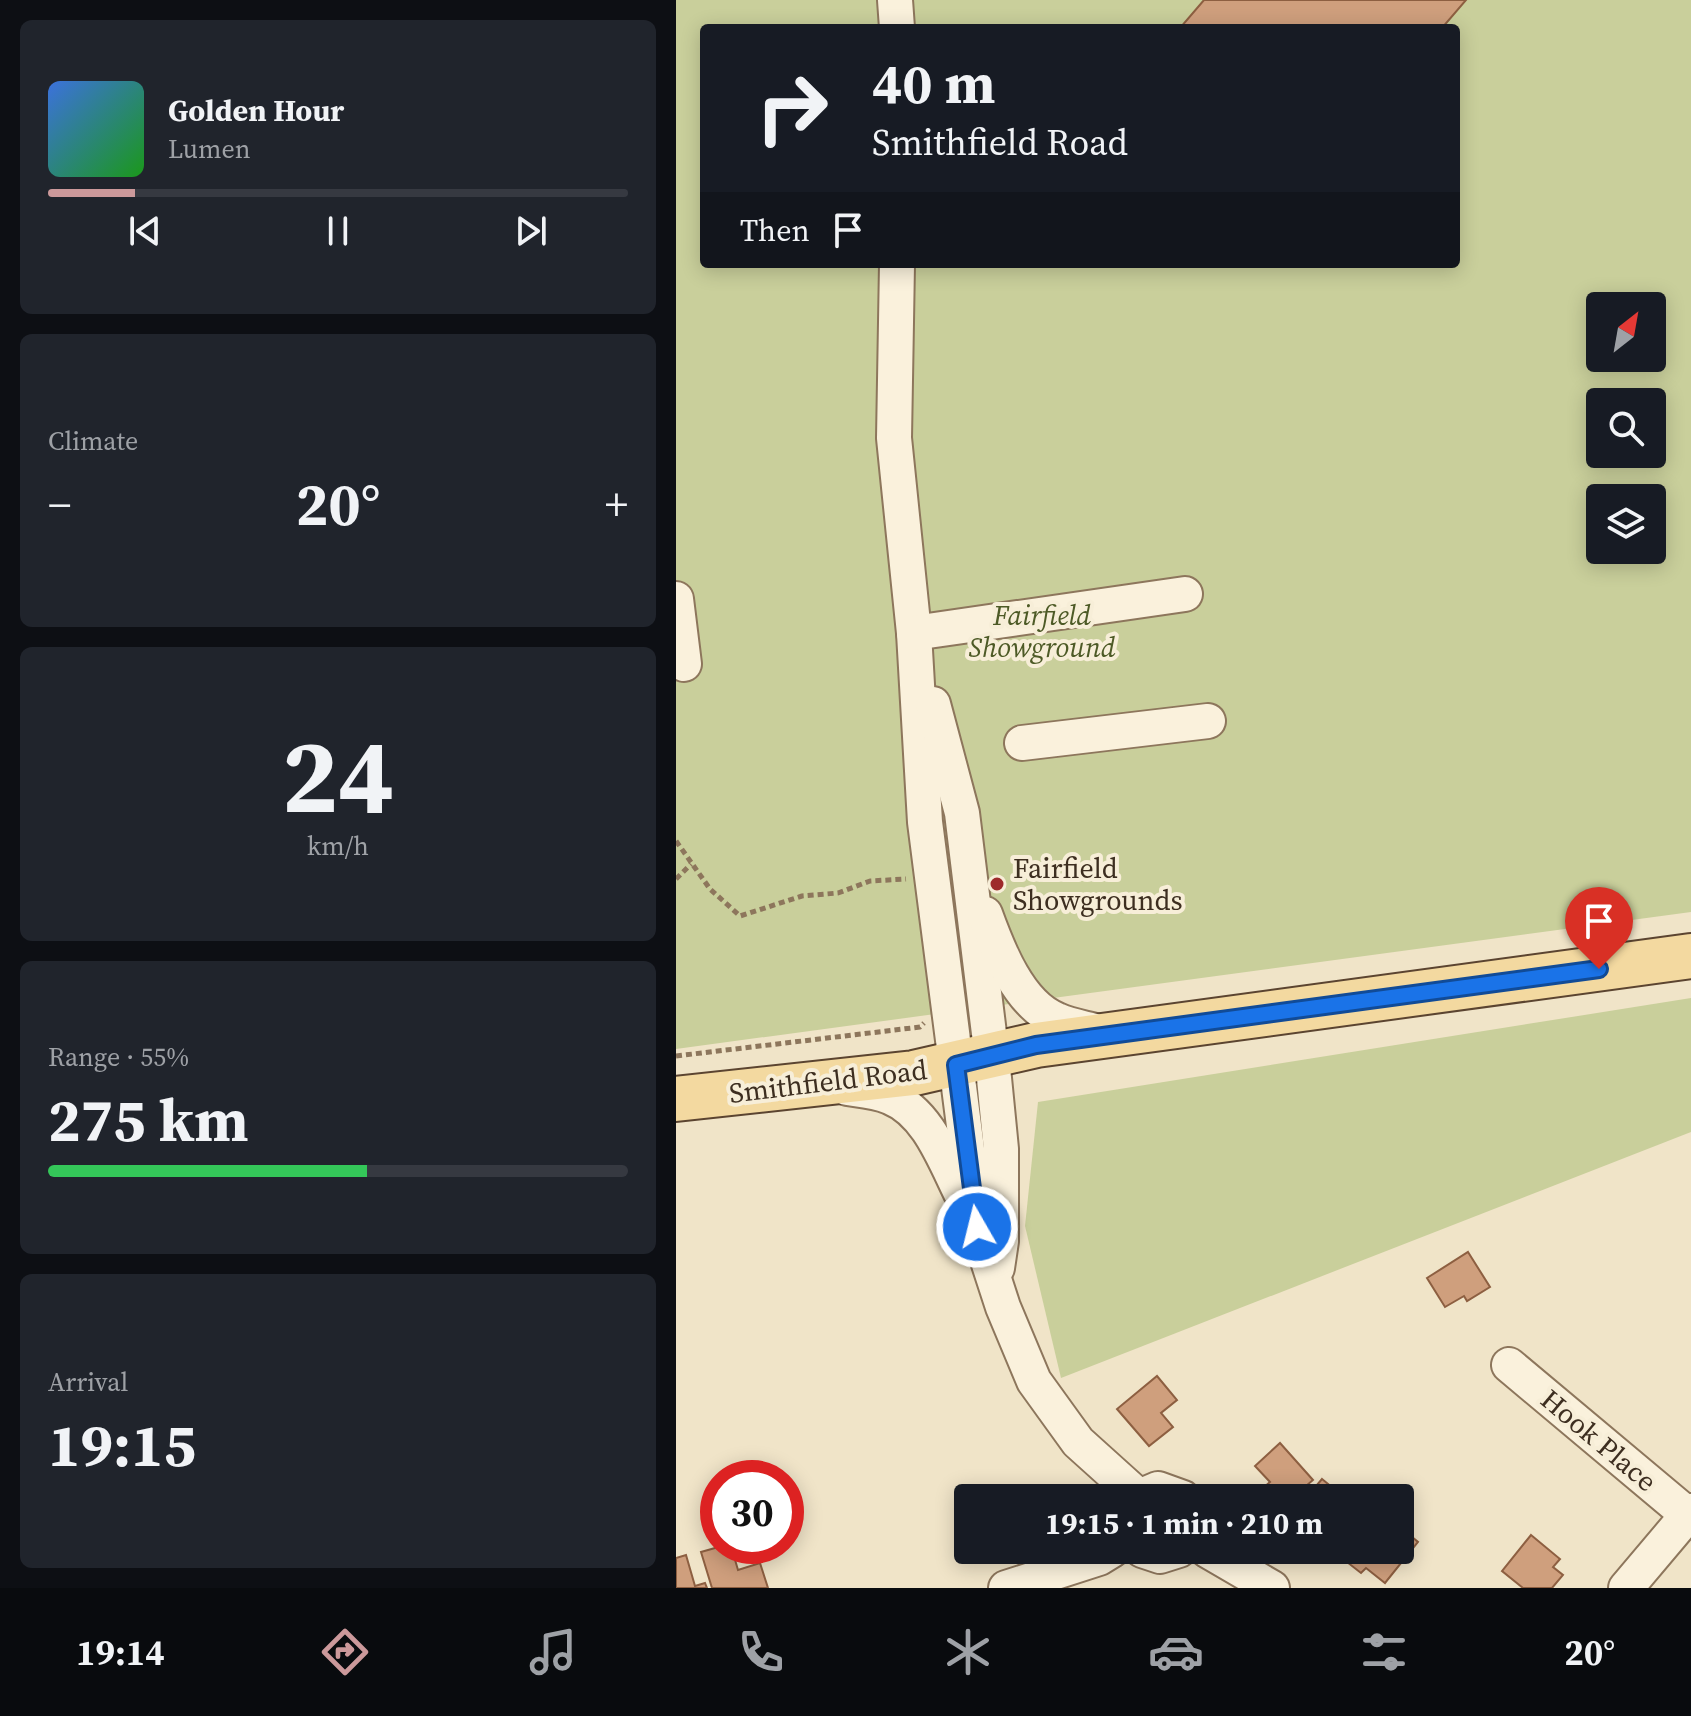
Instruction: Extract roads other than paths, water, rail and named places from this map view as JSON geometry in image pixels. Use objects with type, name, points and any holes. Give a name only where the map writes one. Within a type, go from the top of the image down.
[{"type":"main road","name":"Smithfield Road","points":[[676,1099],[829,1084],[974,1061],[1036,1045],[1691,956]]},
{"type":"street","points":[[895,0],[897,24]]},
{"type":"street","points":[[897,268],[894,438],[914,633],[925,822],[974,1061],[1001,1149],[1001,1241],[995,1281]]},
{"type":"street","points":[[914,633],[1185,594]]},
{"type":"street","points":[[676,599],[684,664]]},
{"type":"street","points":[[914,633],[962,813],[968,869],[977,1227]]},
{"type":"street","points":[[1022,743],[1208,721]]},
{"type":"street","points":[[968,869],[988,922],[1022,991],[1055,1020],[1110,1035]]},
{"type":"street","points":[[829,1084],[889,1096],[906,1106],[932,1137],[977,1227],[1021,1354],[1051,1408],[1078,1442],[1124,1484]]},
{"type":"street","name":"Hook Place","points":[[1509,1365],[1689,1513]]},
{"type":"street","points":[[1626,1588],[1689,1513]]},
{"type":"street","points":[[1006,1588],[1080,1564]]},
{"type":"street","points":[[1231,1564],[1272,1588]]},
{"type":"place","name":"Fairfield Showgrounds","points":[[997,884]]},
{"type":"park label","name":"Fairfield Showground","points":[[1042,631]]}]
